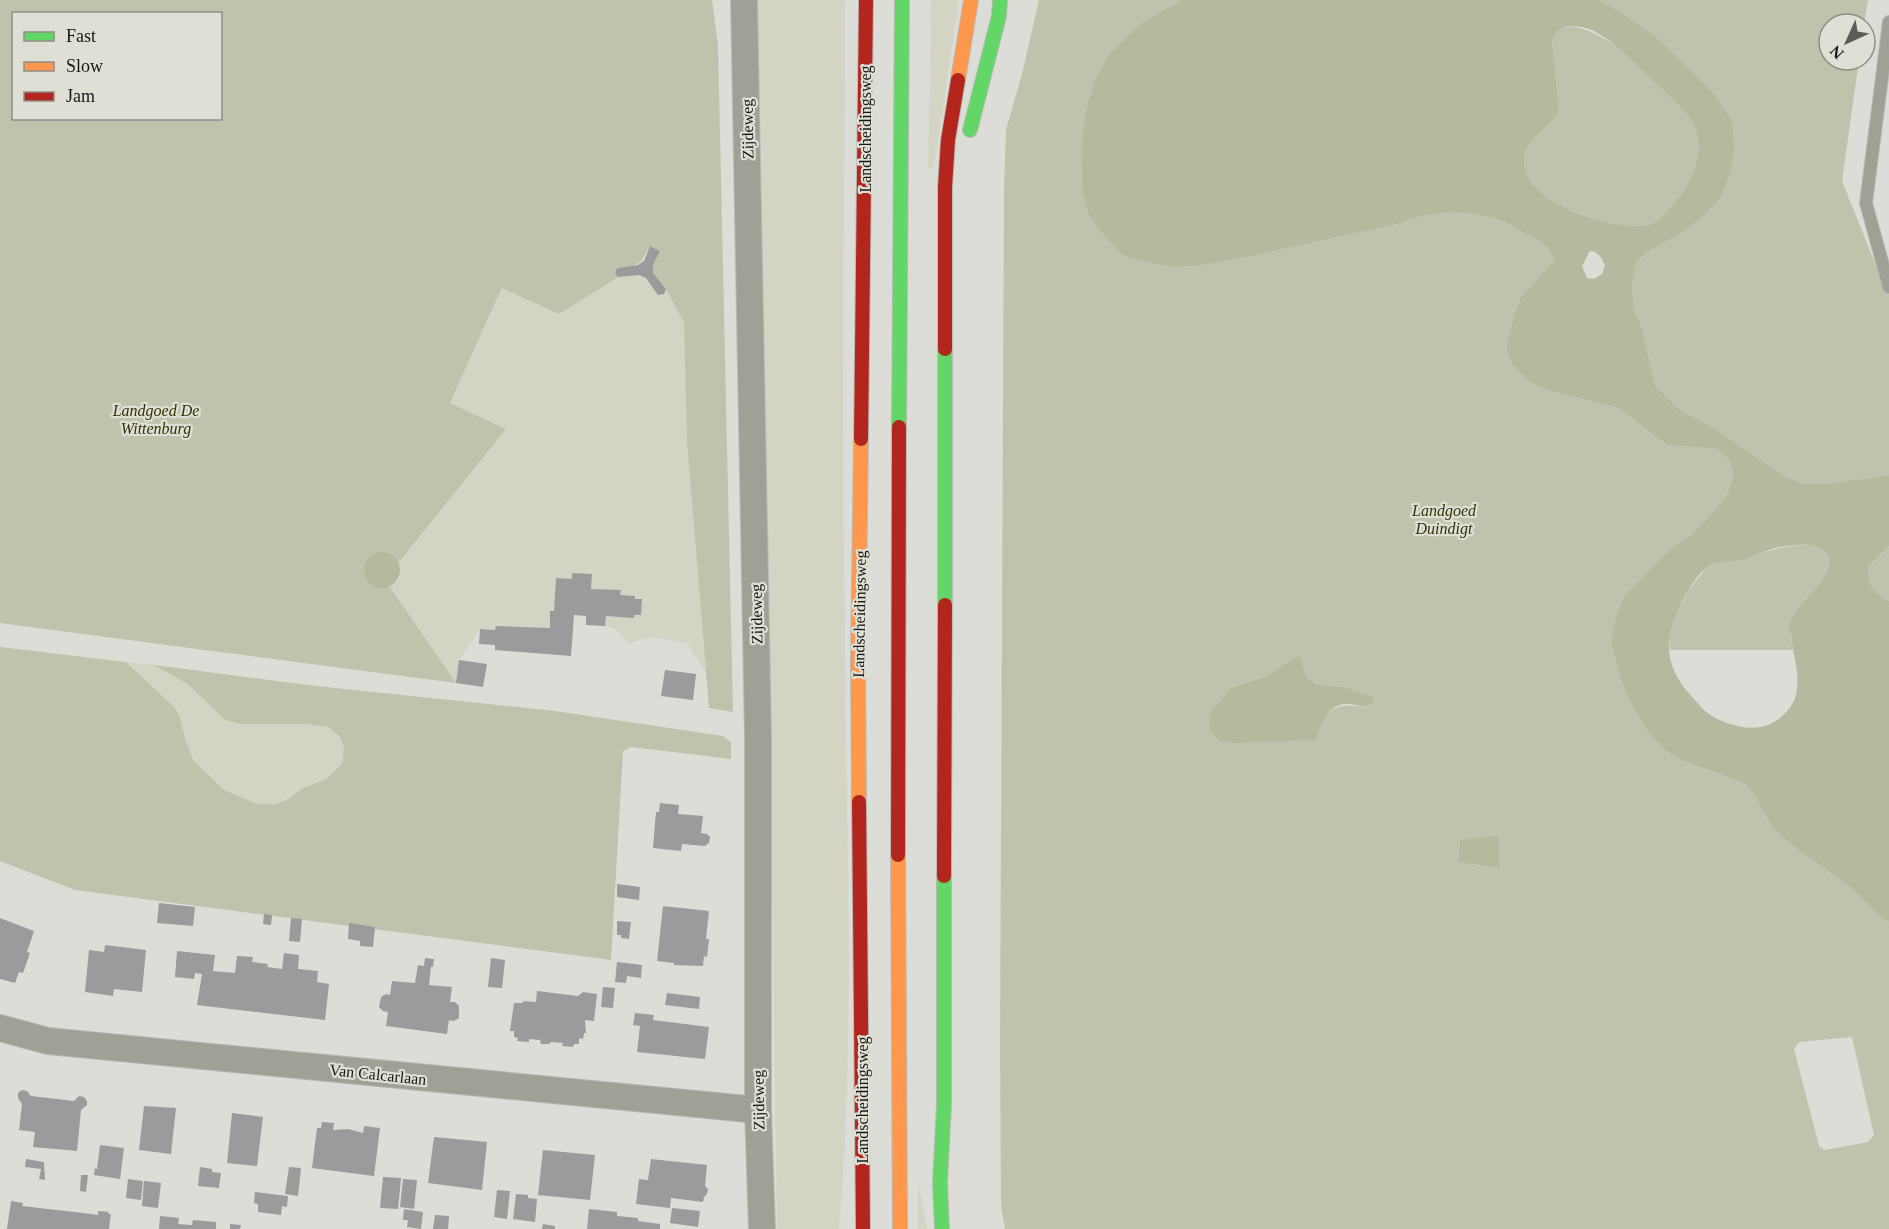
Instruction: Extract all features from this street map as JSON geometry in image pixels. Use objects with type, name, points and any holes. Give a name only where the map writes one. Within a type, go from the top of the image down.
[{"type":"main road","name":"Landscheidingsweg","points":[[863,1229],[858,663],[866,0]]},
{"type":"main road","points":[[900,1229],[897,651],[902,0]]},
{"type":"main road","points":[[942,1229],[940,1184],[944,1104],[945,187],[948,140],[971,0]]},
{"type":"main road","points":[[965,147],[999,16],[1000,0]]},
{"type":"main road","points":[[945,258],[960,168]]},
{"type":"main road","points":[[944,1104],[954,1179]]},
{"type":"street","name":"Zijdeweg","points":[[744,0],[758,738],[758,1110],[762,1229]]},
{"type":"street","name":"Van Calcarlaan","points":[[0,1028],[48,1041],[758,1110]]},
{"type":"lane","points":[[1889,22],[1866,203],[1889,287]]},
{"type":"shaded area","points":[[755,0],[845,0],[844,496],[848,1016],[844,1158],[839,1229],[777,1229],[761,125]]},
{"type":"shaded area","points":[[931,0],[959,0],[934,168],[928,168]]},
{"type":"shaded area","points":[[1182,0],[1600,0],[1656,37],[1712,92],[1732,121],[1734,148],[1730,174],[1721,198],[1699,220],[1677,236],[1648,251],[1636,263],[1632,288],[1634,309],[1642,328],[1655,385],[1680,410],[1714,428],[1784,476],[1802,483],[1825,484],[1889,475],[1889,546],[1868,567],[1872,588],[1889,601],[1889,921],[1884,920],[1850,887],[1790,844],[1772,827],[1752,791],[1744,783],[1681,760],[1667,752],[1647,730],[1629,699],[1618,672],[1611,643],[1615,620],[1624,597],[1673,547],[1691,535],[1714,511],[1728,493],[1733,475],[1730,461],[1717,449],[1667,445],[1618,408],[1550,391],[1529,382],[1512,365],[1506,348],[1520,298],[1554,260],[1549,251],[1534,238],[1499,220],[1474,214],[1435,214],[1398,224],[1198,266],[1170,267],[1125,257],[1102,233],[1088,213],[1082,188],[1081,148],[1086,109],[1095,79],[1110,53],[1141,23]],"holes":[[[1567,26],[1591,30],[1611,42],[1678,105],[1694,127],[1698,138],[1698,150],[1693,173],[1688,184],[1664,215],[1651,224],[1636,226],[1617,224],[1574,212],[1554,202],[1538,189],[1527,175],[1524,160],[1528,146],[1559,110],[1552,41],[1559,30]],[[1590,251],[1600,256],[1605,266],[1602,274],[1594,279],[1587,278],[1582,266]],[[1806,544],[1822,550],[1828,558],[1827,568],[1822,579],[1795,613],[1790,623],[1797,676],[1793,703],[1780,718],[1765,726],[1751,728],[1736,726],[1709,714],[1683,686],[1671,662],[1669,638],[1672,625],[1693,582],[1709,566],[1745,559],[1779,547]]]},
{"type":"shaded area","points":[[639,274],[646,278],[658,295],[664,294],[666,289],[684,323],[687,442],[706,673],[688,644],[651,638],[629,644],[617,630],[605,626],[606,616],[634,618],[634,615],[641,615],[642,600],[635,599],[635,596],[620,595],[621,591],[591,589],[592,575],[573,573],[572,579],[556,578],[554,611],[550,611],[550,628],[496,626],[495,630],[480,629],[459,660],[456,683],[390,587],[400,577],[399,562],[506,429],[450,403],[503,288],[559,313],[618,277]]},
{"type":"shaded area","points":[[382,552],[395,557],[400,570],[395,583],[382,588],[369,583],[364,570],[369,557]]},
{"type":"shaded area","points":[[1295,657],[1301,658],[1306,676],[1315,684],[1342,687],[1373,697],[1373,703],[1362,707],[1345,704],[1333,708],[1325,717],[1316,740],[1233,743],[1220,741],[1212,734],[1209,725],[1210,713],[1231,688],[1266,676]]},
{"type":"shaded area","points":[[126,662],[154,665],[189,685],[225,720],[329,727],[340,737],[344,747],[342,764],[326,779],[303,788],[290,798],[275,805],[255,803],[224,790],[193,760],[180,718]]},
{"type":"shaded area","points":[[1498,836],[1500,869],[1458,862],[1460,840]]},
{"type":"shaded area","points":[[918,1182],[927,1229],[918,1229]]},
{"type":"green space","name":"Landgoed De Wittenburg","points":[[0,0],[712,0],[718,46],[733,712],[709,708],[687,442],[684,323],[666,289],[653,273],[653,265],[660,251],[650,246],[638,263],[617,268],[615,273],[618,277],[559,314],[502,288],[450,403],[506,429],[399,562],[389,553],[376,587],[390,587],[456,683],[0,623]]},
{"type":"green space","name":"Landgoed Duindigt","points":[[1039,0],[1182,0],[1141,23],[1110,53],[1095,79],[1086,109],[1081,148],[1082,188],[1125,257],[1170,267],[1198,266],[1398,224],[1435,214],[1474,214],[1499,220],[1534,238],[1549,251],[1554,260],[1520,298],[1506,348],[1512,365],[1529,382],[1550,391],[1618,408],[1667,445],[1717,449],[1730,461],[1733,475],[1728,493],[1691,535],[1673,547],[1615,620],[1611,644],[1618,672],[1667,752],[1681,760],[1744,783],[1752,791],[1772,827],[1790,844],[1850,887],[1884,920],[1889,921],[1889,1229],[1005,1229],[1001,1205],[1000,1039],[1004,189],[1006,130]],"holes":[[[1295,657],[1303,664],[1306,676],[1315,684],[1342,687],[1366,708],[1338,707],[1323,718],[1231,688],[1266,676]],[[1460,840],[1499,869],[1458,862]],[[1852,1037],[1874,1135],[1868,1142],[1825,1150],[1819,1146],[1794,1049],[1799,1042]]]},
{"type":"green space","points":[[1600,0],[1868,0],[1866,12],[1817,12],[1817,72],[1857,72],[1842,181],[1881,278],[1889,290],[1889,475],[1825,484],[1802,483],[1784,476],[1714,428],[1680,410],[1655,385],[1642,328],[1634,309],[1632,288],[1636,263],[1648,251],[1677,236],[1699,220],[1721,198],[1730,174],[1656,37]]},
{"type":"green space","points":[[1568,26],[1594,33],[1618,48],[1682,109],[1694,127],[1698,138],[1698,150],[1693,173],[1688,184],[1664,215],[1651,224],[1636,226],[1617,224],[1574,212],[1554,202],[1538,189],[1527,175],[1524,160],[1528,146],[1559,110],[1552,41],[1559,30]]},
{"type":"green space","points":[[1806,544],[1821,550],[1828,558],[1827,568],[1822,579],[1791,622],[1793,650],[1670,650],[1669,639],[1674,617],[1689,590],[1705,569],[1718,562],[1739,560],[1779,548]]},
{"type":"green space","points":[[1889,546],[1889,601],[1872,588],[1868,567]]},
{"type":"green space","points":[[0,647],[126,662],[175,708],[193,760],[224,790],[255,803],[275,805],[290,798],[303,788],[326,779],[342,764],[344,747],[340,737],[329,727],[305,724],[241,724],[225,720],[189,685],[154,665],[316,686],[555,711],[723,736],[731,742],[731,759],[631,747],[623,751],[611,960],[75,890],[0,861]]},
{"type":"building","points":[[650,246],[660,251],[653,265],[653,273],[666,289],[664,294],[658,295],[646,278],[639,275],[618,277],[615,273],[617,268],[638,265],[644,261]]},
{"type":"building","points":[[572,573],[592,574],[591,589],[621,590],[620,595],[642,599],[641,615],[634,615],[634,618],[606,616],[605,626],[586,625],[586,616],[574,615],[571,656],[495,650],[495,645],[479,644],[480,629],[495,630],[496,626],[550,628],[550,611],[554,611],[556,578],[572,579]]},
{"type":"building","points":[[459,660],[487,664],[483,687],[456,683]]},
{"type":"building","points":[[665,670],[696,674],[693,700],[661,696]]},
{"type":"building","points":[[660,803],[679,805],[678,814],[703,816],[701,833],[710,837],[709,843],[705,846],[682,844],[681,851],[653,848],[656,812],[659,812]]},
{"type":"building","points":[[617,884],[640,887],[639,900],[617,897]]},
{"type":"building","points":[[159,903],[195,907],[193,926],[157,923]]},
{"type":"building","points":[[663,906],[709,911],[706,939],[709,939],[707,957],[704,956],[703,966],[674,965],[674,963],[657,961]]},
{"type":"building","points":[[264,914],[272,915],[271,925],[263,924]]},
{"type":"building","points":[[0,918],[34,931],[23,973],[19,972],[15,983],[0,979]]},
{"type":"building","points":[[291,918],[302,919],[300,942],[289,941]]},
{"type":"building","points":[[617,921],[631,922],[629,939],[617,935]]},
{"type":"building","points":[[349,923],[375,927],[373,947],[360,946],[360,941],[348,939]]},
{"type":"building","points":[[105,945],[146,950],[142,992],[114,989],[113,996],[85,992],[89,950],[104,952]]},
{"type":"building","points":[[177,951],[215,955],[213,971],[235,973],[237,956],[253,957],[252,962],[282,969],[284,953],[299,955],[298,969],[318,971],[317,982],[329,984],[325,1020],[197,1005],[202,974],[195,973],[194,979],[175,977]]},
{"type":"building","points":[[425,958],[434,959],[429,985],[452,987],[450,1002],[455,1002],[459,1006],[459,1018],[454,1021],[449,1020],[447,1034],[386,1026],[388,1012],[379,1007],[381,997],[386,994],[390,995],[392,981],[415,983],[418,965],[424,966]]},
{"type":"building","points":[[491,958],[505,960],[502,988],[488,987]]},
{"type":"building","points":[[617,962],[642,965],[641,978],[627,976],[626,983],[615,982]]},
{"type":"building","points":[[603,987],[615,988],[613,1008],[601,1007]]},
{"type":"building","points":[[537,991],[578,996],[583,992],[597,994],[594,1021],[585,1020],[586,1033],[583,1039],[579,1038],[579,1044],[574,1044],[573,1047],[562,1046],[563,1043],[541,1044],[540,1040],[517,1041],[518,1038],[514,1037],[514,1031],[510,1031],[514,1003],[536,1002]]},
{"type":"building","points":[[667,993],[700,997],[699,1009],[665,1005]]},
{"type":"building","points":[[635,1013],[654,1015],[653,1020],[709,1027],[705,1059],[637,1052],[640,1026],[633,1025]]},
{"type":"building","points":[[22,1090],[27,1091],[31,1096],[74,1101],[79,1096],[84,1097],[87,1105],[81,1110],[77,1151],[33,1147],[35,1132],[19,1130],[22,1104],[18,1093]]},
{"type":"building","points":[[144,1106],[176,1108],[171,1154],[139,1150]]},
{"type":"building","points":[[232,1113],[263,1117],[257,1166],[227,1163]]},
{"type":"building","points":[[322,1122],[334,1123],[333,1130],[348,1129],[363,1133],[364,1126],[380,1128],[374,1176],[312,1168],[317,1128],[321,1128]]},
{"type":"building","points":[[434,1137],[487,1142],[482,1190],[428,1183]]},
{"type":"building","points":[[100,1145],[124,1148],[120,1179],[94,1175]]},
{"type":"building","points":[[543,1150],[595,1155],[590,1200],[538,1195]]},
{"type":"building","points":[[26,1159],[44,1162],[45,1180],[39,1179],[41,1169],[25,1167]]},
{"type":"building","points":[[651,1159],[707,1165],[705,1186],[708,1189],[703,1202],[671,1198],[670,1208],[636,1204],[639,1179],[648,1180]]},
{"type":"building","points":[[200,1167],[221,1173],[219,1188],[198,1186]]},
{"type":"building","points":[[289,1167],[301,1168],[298,1196],[285,1194]]},
{"type":"building","points":[[81,1175],[88,1175],[86,1192],[80,1191]]},
{"type":"building","points":[[383,1177],[401,1178],[398,1209],[380,1208]]},
{"type":"building","points":[[128,1179],[143,1181],[141,1200],[126,1198]]},
{"type":"building","points":[[403,1179],[417,1180],[414,1209],[400,1207]]},
{"type":"building","points":[[144,1181],[161,1183],[158,1208],[142,1206]]},
{"type":"building","points":[[497,1190],[510,1191],[507,1219],[494,1217]]},
{"type":"building","points":[[255,1192],[288,1196],[287,1207],[282,1206],[281,1215],[258,1212],[258,1204],[254,1203]]},
{"type":"building","points":[[516,1194],[528,1195],[528,1198],[537,1199],[535,1222],[513,1219]]},
{"type":"building","points":[[11,1201],[23,1203],[22,1206],[98,1215],[98,1211],[109,1212],[108,1214],[111,1214],[109,1229],[7,1229]]},
{"type":"building","points":[[672,1208],[700,1211],[698,1227],[670,1223]]},
{"type":"building","points":[[404,1209],[423,1212],[421,1229],[407,1227],[408,1220],[403,1220]]},
{"type":"building","points":[[589,1209],[617,1212],[617,1216],[638,1218],[638,1221],[660,1224],[660,1229],[587,1229]]},
{"type":"building","points":[[435,1215],[449,1216],[448,1229],[433,1229]]},
{"type":"building","points":[[160,1216],[179,1218],[178,1224],[192,1225],[193,1220],[216,1222],[216,1229],[159,1229]]},
{"type":"building","points":[[230,1224],[241,1225],[240,1229],[230,1229]]},
{"type":"building","points":[[543,1224],[555,1226],[555,1229],[542,1229]]},
{"type":"traffic: fast","points":[[899,427],[902,0]]},
{"type":"traffic: fast","points":[[970,130],[999,16],[1000,0]]},
{"type":"traffic: fast","points":[[945,349],[945,605]]},
{"type":"traffic: fast","points":[[942,1229],[940,1183],[944,1104],[944,876]]},
{"type":"traffic: slow","points":[[958,80],[971,0]]},
{"type":"traffic: slow","points":[[859,802],[861,439]]},
{"type":"traffic: slow","points":[[898,855],[900,1229]]},
{"type":"traffic: jam","points":[[861,439],[866,0]]},
{"type":"traffic: jam","points":[[945,349],[945,187],[948,140],[958,80]]},
{"type":"traffic: jam","points":[[898,855],[899,427]]},
{"type":"traffic: jam","points":[[944,876],[945,605]]},
{"type":"traffic: jam","points":[[859,802],[863,1229]]}]
